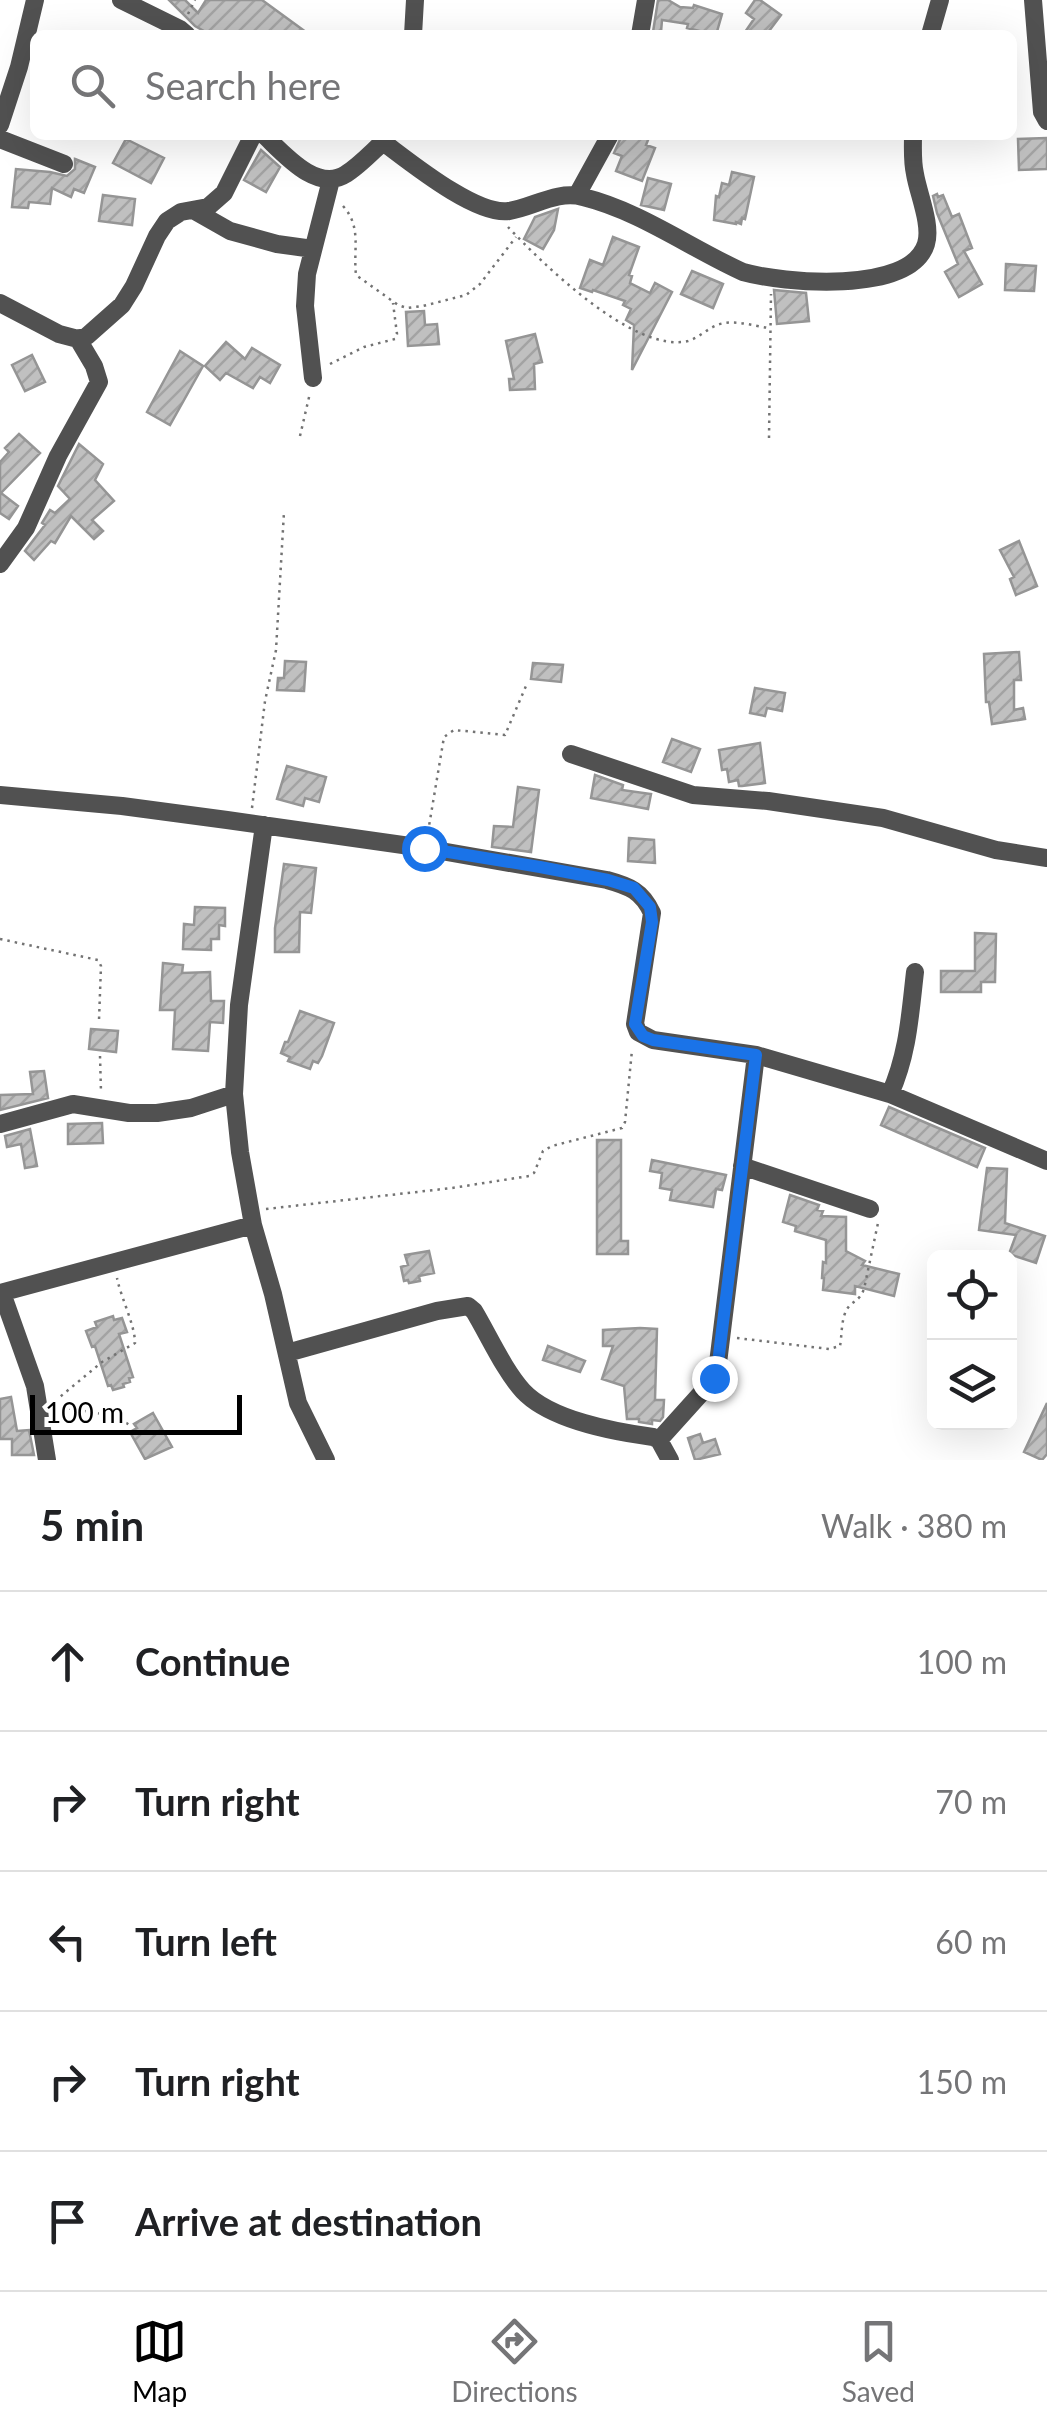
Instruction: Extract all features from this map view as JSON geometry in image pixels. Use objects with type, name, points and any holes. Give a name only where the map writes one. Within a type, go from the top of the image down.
[{"type":"street","points":[[0,125],[35,0]]},
{"type":"street","points":[[121,0],[181,30]]},
{"type":"street","points":[[414,30],[415,0]]},
{"type":"street","points":[[641,30],[646,0]]},
{"type":"street","points":[[931,30],[940,0]]},
{"type":"street","points":[[1033,0],[1042,112],[1047,120]]},
{"type":"street","points":[[0,139],[64,164]]},
{"type":"street","points":[[0,303],[59,334],[78,339],[87,336],[122,305],[167,221],[181,212],[208,207],[224,194],[251,140]]},
{"type":"street","points":[[269,140],[330,185]]},
{"type":"street","points":[[313,378],[305,306],[307,274],[330,185],[384,140]]},
{"type":"street","points":[[386,140],[424,173],[493,211],[577,195],[606,203],[743,272],[801,281],[856,281],[897,272],[912,262],[926,242],[926,219],[914,172],[913,140]]},
{"type":"street","points":[[577,195],[607,140]]},
{"type":"street","points":[[194,210],[230,231],[313,250]]},
{"type":"street","points":[[0,564],[26,528],[58,456],[100,382],[78,339]]},
{"type":"street","points":[[572,754],[693,795],[768,801],[883,818],[996,850],[1047,858]]},
{"type":"street","points":[[0,795],[122,806],[424,848],[540,867],[634,888],[650,907],[652,922],[635,1024],[643,1036],[756,1055],[890,1094],[1047,1161]]},
{"type":"street","points":[[257,824],[234,1094],[240,1152],[251,1218],[298,1403],[326,1460]]},
{"type":"street","points":[[890,1094],[902,1068],[908,1038],[914,972]]},
{"type":"street","points":[[659,1440],[714,1378],[718,1363],[756,1055]]},
{"type":"street","points":[[0,1124],[73,1104],[128,1113],[157,1113],[192,1108],[234,1094]]},
{"type":"street","points":[[742,1166],[870,1209]]},
{"type":"street","points":[[47,1460],[35,1386],[1,1293],[251,1218]]},
{"type":"street","points":[[287,1353],[468,1306],[516,1383],[534,1401],[600,1428],[659,1440],[670,1460]]},
{"type":"path","points":[[330,185],[355,226],[356,275],[407,308],[466,295],[480,284],[516,236]]},
{"type":"path","points":[[493,211],[567,284],[644,336],[688,340],[718,324],[733,323],[770,328]]},
{"type":"path","points":[[769,438],[771,278]]},
{"type":"path","points":[[300,436],[313,378],[339,358],[395,339],[393,302]]},
{"type":"path","points":[[257,824],[264,701],[276,650],[284,512]]},
{"type":"path","points":[[424,848],[444,737],[454,730],[506,735],[526,686]]},
{"type":"path","points":[[0,939],[98,960],[100,1020]]},
{"type":"path","points":[[251,1218],[529,1176],[543,1151],[552,1146],[622,1128],[635,1024]]},
{"type":"path","points":[[100,1056],[102,1108]]},
{"type":"path","points":[[720,1337],[829,1349],[840,1346],[846,1312],[860,1298],[874,1249],[878,1222],[870,1209]]},
{"type":"path","points":[[52,1403],[102,1362],[135,1343],[113,1262]]},
{"type":"path","points":[[35,1386],[52,1403],[112,1416],[132,1427]]},
{"type":"building","points":[[169,0],[185,0],[198,13],[206,0],[262,0],[303,30],[202,30]]},
{"type":"building","points":[[658,0],[722,14],[717,30],[695,30],[687,28],[688,24],[662,20],[661,30],[653,30]]},
{"type":"building","points":[[755,0],[760,0],[781,15],[770,30],[746,30],[754,19],[746,13]]},
{"type":"building","points":[[1047,138],[1047,169],[1019,170],[1018,139]]},
{"type":"building","points":[[125,140],[164,158],[151,183],[113,163]]},
{"type":"building","points":[[620,140],[648,140],[646,145],[655,148],[642,181],[616,171],[622,156],[614,153]]},
{"type":"building","points":[[261,150],[280,167],[266,192],[244,180]]},
{"type":"building","points":[[75,159],[95,167],[84,193],[74,189],[71,197],[52,188],[50,204],[29,202],[28,208],[12,207],[16,169],[67,176],[75,169]]},
{"type":"building","points":[[732,172],[754,177],[741,224],[714,220],[716,196],[719,197],[722,183],[729,185]]},
{"type":"building","points":[[648,178],[671,184],[664,210],[641,205]]},
{"type":"building","points":[[103,195],[135,199],[132,225],[99,221]]},
{"type":"building","points":[[943,195],[952,217],[959,214],[972,248],[964,251],[982,284],[959,297],[945,272],[958,264],[937,213],[933,196]]},
{"type":"building","points":[[558,209],[554,230],[543,249],[524,239],[535,217]]},
{"type":"building","points":[[613,237],[639,247],[630,283],[650,293],[655,283],[672,292],[632,370],[634,325],[626,320],[631,309],[623,305],[625,301],[580,288],[590,260],[603,265]]},
{"type":"building","points":[[1006,264],[1036,266],[1034,291],[1005,290]]},
{"type":"building","points":[[692,271],[723,284],[713,308],[681,294]]},
{"type":"building","points":[[774,290],[806,293],[809,321],[777,324]]},
{"type":"building","points":[[424,311],[425,325],[437,324],[439,344],[408,346],[406,312]]},
{"type":"building","points":[[535,334],[542,362],[534,364],[535,389],[510,390],[509,379],[514,379],[506,341]]},
{"type":"building","points":[[226,342],[245,359],[252,348],[280,365],[270,383],[260,377],[253,388],[226,373],[220,380],[205,366]]},
{"type":"building","points":[[180,351],[203,366],[170,425],[147,412]]},
{"type":"building","points":[[32,355],[45,382],[25,391],[12,365]]},
{"type":"building","points":[[19,434],[40,453],[1,493],[18,506],[9,519],[0,513],[0,462],[9,452],[5,448]]},
{"type":"building","points":[[79,444],[103,464],[95,480],[114,501],[92,520],[103,531],[94,539],[71,516],[55,543],[51,541],[34,560],[25,551],[45,525],[42,523],[50,510],[55,513],[70,499],[58,486]]},
{"type":"building","points":[[1019,541],[1037,586],[1016,595],[1010,579],[1014,577],[1000,550]]},
{"type":"building","points":[[1019,652],[1021,680],[1014,680],[1014,710],[1023,708],[1025,719],[992,724],[986,702],[984,654]]},
{"type":"building","points":[[285,661],[306,662],[304,691],[277,690],[278,678],[284,678]]},
{"type":"building","points":[[533,663],[563,665],[561,682],[531,679]]},
{"type":"building","points":[[755,688],[785,693],[782,711],[767,708],[765,716],[750,713]]},
{"type":"building","points":[[672,739],[700,749],[691,772],[663,762]]},
{"type":"building","points":[[760,743],[765,783],[739,786],[738,780],[729,782],[727,769],[722,770],[719,750]]},
{"type":"building","points":[[287,766],[326,777],[319,802],[305,798],[303,806],[277,799]]},
{"type":"building","points":[[595,775],[623,785],[622,790],[651,794],[648,809],[591,798]]},
{"type":"building","points":[[518,787],[539,790],[531,852],[492,847],[494,826],[513,827]]},
{"type":"building","points":[[629,838],[654,840],[655,863],[628,861]]},
{"type":"building","points":[[284,864],[316,868],[311,913],[300,912],[299,952],[275,952]]},
{"type":"building","points":[[195,907],[225,908],[225,926],[219,925],[219,939],[211,939],[211,950],[183,949],[184,924],[194,925]]},
{"type":"building","points":[[975,933],[996,934],[995,982],[981,982],[981,992],[941,992],[941,971],[975,971]]},
{"type":"building","points":[[163,963],[183,965],[182,973],[210,972],[211,1001],[224,1001],[223,1023],[210,1022],[208,1051],[173,1049],[175,1010],[160,1010]]},
{"type":"building","points":[[300,1011],[334,1023],[322,1056],[318,1063],[313,1061],[310,1069],[288,1061],[290,1057],[281,1053]]},
{"type":"building","points":[[91,1029],[118,1031],[116,1052],[89,1049]]},
{"type":"building","points":[[44,1071],[48,1098],[0,1110],[0,1095],[33,1094],[30,1072]]},
{"type":"building","points":[[889,1107],[985,1148],[977,1167],[881,1125]]},
{"type":"building","points":[[102,1123],[103,1143],[68,1144],[68,1124]]},
{"type":"building","points":[[30,1129],[37,1166],[25,1168],[21,1144],[7,1147],[5,1136]]},
{"type":"building","points":[[597,1140],[621,1140],[621,1241],[628,1241],[628,1254],[597,1254]]},
{"type":"building","points":[[652,1160],[726,1175],[722,1190],[716,1189],[713,1207],[670,1200],[672,1190],[660,1188],[662,1173],[650,1171]]},
{"type":"building","points":[[987,1168],[1007,1169],[1005,1223],[1045,1236],[1036,1263],[1010,1250],[1016,1235],[979,1230]]},
{"type":"building","points":[[790,1195],[819,1205],[821,1216],[846,1217],[846,1251],[865,1261],[862,1265],[899,1274],[894,1296],[855,1286],[855,1294],[823,1290],[826,1240],[795,1231],[796,1226],[783,1222]]},
{"type":"building","points":[[429,1251],[434,1273],[419,1276],[420,1281],[404,1281],[401,1267],[408,1265],[405,1255]]},
{"type":"building","points":[[113,1316],[114,1320],[122,1318],[127,1332],[119,1334],[133,1377],[124,1387],[113,1390],[86,1331],[97,1327],[95,1322]]},
{"type":"building","points":[[657,1329],[655,1400],[664,1400],[663,1417],[660,1421],[652,1420],[652,1424],[627,1419],[624,1386],[602,1379],[613,1346],[603,1346],[603,1330]]},
{"type":"building","points":[[548,1346],[585,1361],[580,1372],[543,1360]]},
{"type":"building","points":[[11,1397],[17,1431],[29,1430],[34,1455],[12,1455],[12,1439],[0,1439],[0,1399]]},
{"type":"building","points":[[1047,1403],[1047,1454],[1042,1460],[1024,1452]]},
{"type":"building","points":[[153,1413],[172,1447],[145,1459],[130,1432],[137,1428],[134,1424]]},
{"type":"building","points":[[700,1434],[703,1443],[715,1439],[720,1454],[695,1460],[688,1438]]},
{"type":"route","points":[[424,848],[540,867],[634,888],[652,914],[635,1024],[638,1032],[653,1040],[756,1055],[714,1378]]}]
